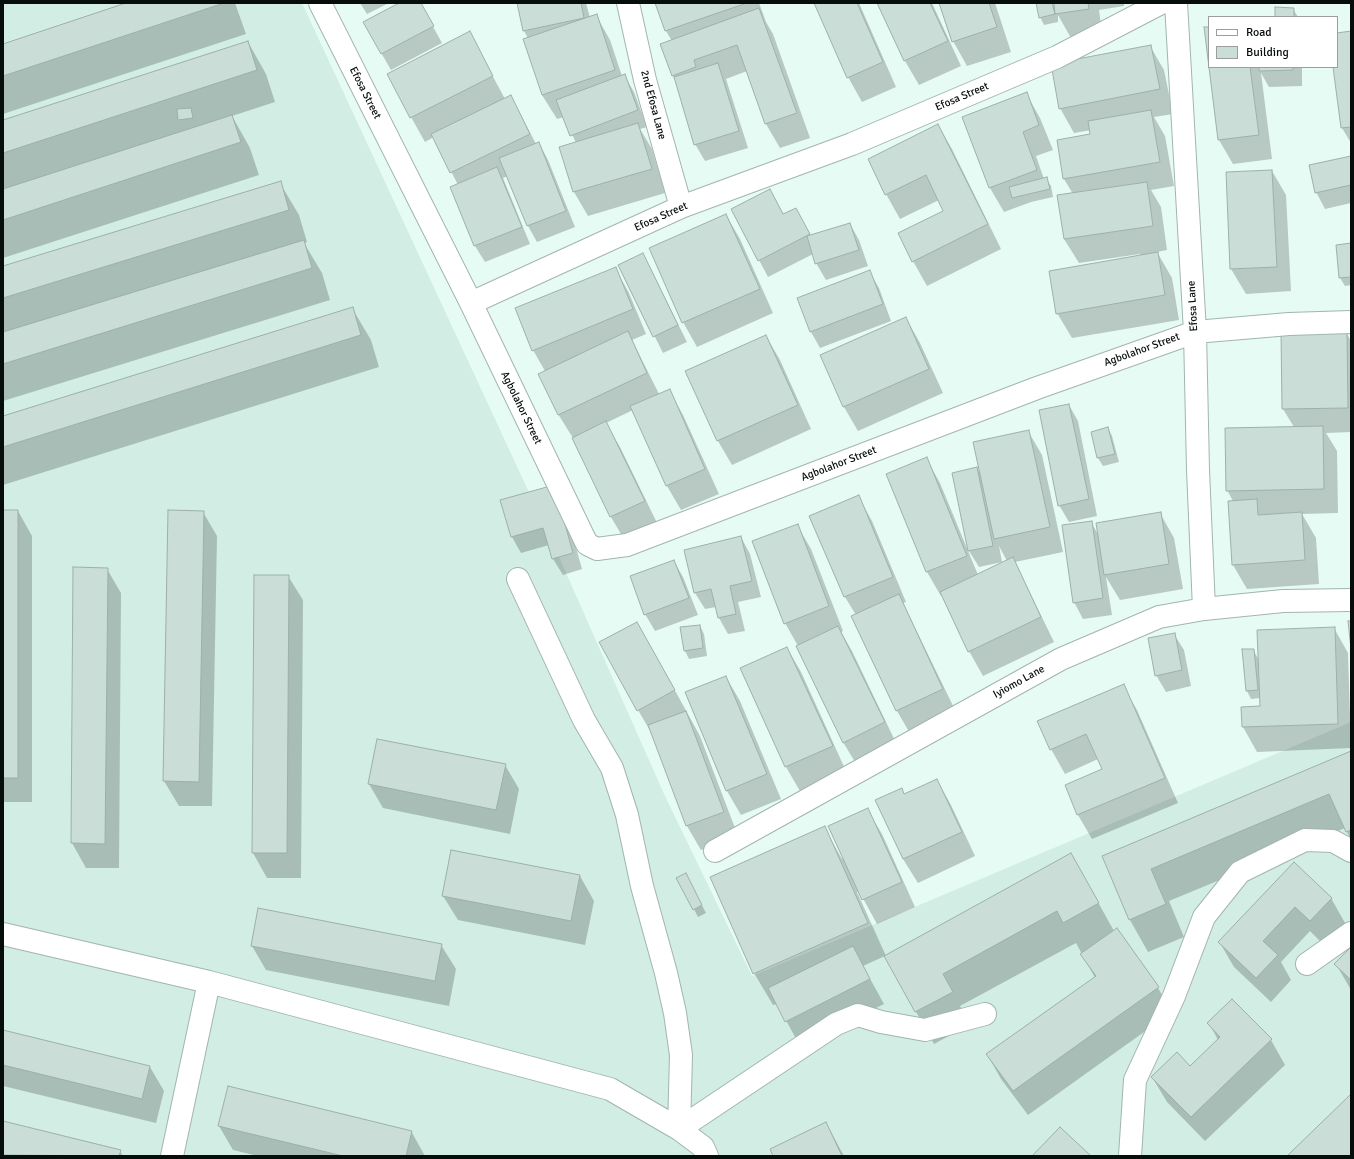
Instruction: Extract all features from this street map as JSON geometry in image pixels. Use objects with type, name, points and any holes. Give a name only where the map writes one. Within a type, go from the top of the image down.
[{"type":"street","name":"Efosa Street","points":[[320,3],[471,303],[681,207],[852,144],[1042,64],[1161,3]]},
{"type":"street","name":"2nd Efosa Lane","points":[[628,3],[645,80],[681,207]]},
{"type":"street","name":"Efosa Lane","points":[[1176,3],[1195,332],[1204,609]]},
{"type":"street","name":"Agbolahor Street","points":[[471,303],[587,544],[597,549],[627,545],[1037,388],[1195,332],[1290,324],[1351,322]]},
{"type":"street","points":[[518,579],[584,720],[612,768],[627,815],[642,886],[666,973],[675,1013],[681,1055],[684,1141]]},
{"type":"street","name":"Iyiomo Lane","points":[[715,851],[1061,659],[1159,617],[1204,609],[1283,601],[1351,600]]},
{"type":"street","points":[[1130,1156],[1135,1080],[1174,996],[1204,918],[1240,872],[1305,840],[1333,841],[1351,851]]},
{"type":"street","points":[[1307,964],[1351,933]]},
{"type":"street","points":[[3,934],[209,982],[610,1089],[684,1141],[703,1147],[708,1156]]},
{"type":"street","points":[[172,1156],[209,982]]},
{"type":"street","points":[[684,1141],[836,1024],[858,1015],[881,1022],[925,1030],[985,1014]]},
{"type":"shaded area","points":[[3,3],[302,3],[559,557],[664,794],[752,976],[1351,722],[1351,1156],[3,1156]]},
{"type":"building","points":[[126,3],[224,3],[3,76],[3,44]]},
{"type":"building","points":[[399,3],[421,3],[434,26],[381,54],[363,22]]},
{"type":"building","points":[[517,3],[581,3],[584,18],[523,31]]},
{"type":"building","points":[[655,3],[747,3],[665,31]]},
{"type":"building","points":[[814,3],[857,3],[883,62],[847,78]]},
{"type":"building","points":[[877,3],[930,3],[948,41],[904,61]]},
{"type":"building","points":[[939,3],[989,3],[997,27],[952,42]]},
{"type":"building","points":[[1036,3],[1052,3],[1055,14],[1039,18]]},
{"type":"building","points":[[1054,3],[1088,3],[1089,9],[1055,14]]},
{"type":"building","points":[[1275,7],[1294,8],[1294,16],[1275,16]]},
{"type":"building","points":[[759,8],[797,113],[765,124],[737,45],[694,60],[696,67],[672,76],[660,44]]},
{"type":"building","points":[[597,14],[615,70],[542,95],[523,39]]},
{"type":"building","points":[[1204,27],[1208,27],[1208,59]]},
{"type":"building","points":[[470,31],[493,76],[410,118],[387,74]]},
{"type":"building","points":[[1351,31],[1351,127],[1341,128],[1333,68],[1338,68],[1338,33]]},
{"type":"building","points":[[248,41],[257,70],[3,153],[3,120]]},
{"type":"building","points":[[1151,45],[1160,89],[1059,109],[1051,64]]},
{"type":"building","points":[[718,63],[739,131],[694,145],[674,77]]},
{"type":"building","points":[[1209,68],[1250,68],[1259,135],[1218,140]]},
{"type":"building","points":[[1259,68],[1293,68],[1293,70],[1259,71]]},
{"type":"building","points":[[625,74],[638,110],[570,136],[556,100]]},
{"type":"building","points":[[1027,92],[1039,125],[1023,132],[1037,170],[989,188],[962,117]]},
{"type":"building","points":[[511,95],[530,134],[450,173],[431,134]]},
{"type":"building","points":[[191,108],[193,118],[178,120],[177,109]]},
{"type":"building","points":[[1151,110],[1160,162],[1063,179],[1057,140],[1090,134],[1088,121]]},
{"type":"building","points":[[232,115],[241,142],[3,220],[3,189]]},
{"type":"building","points":[[638,123],[652,169],[573,192],[559,147]]},
{"type":"building","points":[[938,124],[988,224],[912,262],[898,233],[943,211],[926,175],[885,195],[868,159]]},
{"type":"building","points":[[539,142],[566,211],[527,226],[499,158]]},
{"type":"building","points":[[1351,156],[1351,185],[1315,193],[1309,165]]},
{"type":"building","points":[[497,167],[522,227],[474,246],[450,187]]},
{"type":"building","points":[[1272,170],[1277,267],[1230,269],[1226,172]]},
{"type":"building","points":[[1047,177],[1050,189],[1012,198],[1009,187]]},
{"type":"building","points":[[281,181],[289,210],[3,298],[3,266]]},
{"type":"building","points":[[1147,182],[1153,226],[1064,239],[1057,195]]},
{"type":"building","points":[[770,189],[783,214],[796,208],[810,234],[758,261],[731,209]]},
{"type":"building","points":[[726,214],[760,289],[682,323],[649,248]]},
{"type":"building","points":[[850,223],[859,250],[815,264],[807,236]]},
{"type":"building","points":[[304,240],[312,268],[3,364],[3,332]]},
{"type":"building","points":[[1351,243],[1351,277],[1339,278],[1336,245]]},
{"type":"building","points":[[1158,252],[1165,295],[1056,314],[1049,271]]},
{"type":"building","points":[[643,253],[678,325],[653,337],[618,265]]},
{"type":"building","points":[[616,267],[633,309],[532,351],[515,308]]},
{"type":"building","points":[[870,270],[883,304],[810,332],[797,298]]},
{"type":"building","points":[[353,307],[361,335],[3,447],[3,416]]},
{"type":"building","points":[[906,317],[929,369],[843,407],[820,355]]},
{"type":"building","points":[[628,331],[647,373],[558,415],[538,374]]},
{"type":"building","points":[[1347,331],[1348,408],[1282,409],[1281,332]]},
{"type":"building","points":[[766,335],[798,405],[717,441],[685,371]]},
{"type":"building","points":[[670,389],[705,469],[666,486],[630,406]]},
{"type":"building","points":[[1069,404],[1089,499],[1058,506],[1039,410]]},
{"type":"building","points":[[606,421],[645,501],[610,517],[572,438]]},
{"type":"building","points":[[1323,426],[1324,489],[1226,491],[1225,428]]},
{"type":"building","points":[[1108,427],[1115,454],[1097,458],[1091,432]]},
{"type":"building","points":[[1029,430],[1050,527],[994,539],[973,442]]},
{"type":"building","points":[[927,457],[967,556],[926,572],[886,474]]},
{"type":"building","points":[[977,467],[993,546],[968,551],[952,473]]},
{"type":"building","points":[[554,485],[573,553],[552,559],[543,528],[511,537],[500,500]]},
{"type":"building","points":[[859,495],[893,577],[844,597],[809,516]]},
{"type":"building","points":[[1257,499],[1258,515],[1302,512],[1305,560],[1232,565],[1228,501]]},
{"type":"building","points":[[3,510],[18,510],[18,778],[3,778]]},
{"type":"building","points":[[168,510],[204,511],[199,782],[163,781]]},
{"type":"building","points":[[1161,512],[1169,564],[1104,575],[1096,523]]},
{"type":"building","points":[[1092,521],[1103,598],[1073,603],[1062,525]]},
{"type":"building","points":[[798,524],[829,606],[784,624],[752,541]]},
{"type":"building","points":[[741,536],[752,581],[730,586],[736,614],[718,618],[711,589],[694,593],[684,550]]},
{"type":"building","points":[[1013,557],[1041,617],[968,652],[940,592]]},
{"type":"building","points":[[674,560],[689,598],[644,615],[630,576]]},
{"type":"building","points":[[73,567],[108,568],[105,844],[71,843]]},
{"type":"building","points":[[254,575],[289,575],[287,853],[252,853]]},
{"type":"building","points":[[899,594],[943,689],[896,711],[851,616]]},
{"type":"building","points":[[1348,621],[1351,621],[1351,649]]},
{"type":"building","points":[[637,622],[675,690],[637,711],[599,642]]},
{"type":"building","points":[[700,625],[703,648],[684,651],[680,627]]},
{"type":"building","points":[[838,626],[885,722],[843,743],[796,646]]},
{"type":"building","points":[[1335,627],[1338,724],[1242,727],[1241,707],[1260,706],[1257,630]]},
{"type":"building","points":[[1175,633],[1182,670],[1155,676],[1148,638]]},
{"type":"building","points":[[787,647],[833,746],[785,767],[740,668]]},
{"type":"building","points":[[1242,649],[1254,649],[1258,690],[1246,691]]},
{"type":"building","points":[[726,676],[767,774],[726,791],[685,692]]},
{"type":"building","points":[[1124,684],[1165,778],[1077,815],[1065,785],[1102,769],[1086,734],[1050,750],[1037,721]]},
{"type":"building","points":[[686,711],[724,812],[686,826],[648,725]]},
{"type":"building","points":[[377,739],[506,764],[496,810],[368,784]]},
{"type":"building","points":[[1351,751],[1351,830],[1346,832],[1329,794],[1151,869],[1166,904],[1129,920],[1102,856]]},
{"type":"building","points":[[937,779],[962,832],[903,859],[875,800],[902,788],[904,794]]},
{"type":"building","points":[[868,808],[902,882],[862,900],[828,826]]},
{"type":"building","points":[[825,826],[868,923],[753,974],[710,877]]},
{"type":"building","points":[[451,850],[580,875],[571,921],[442,896]]},
{"type":"building","points":[[1071,853],[1099,903],[1063,923],[1057,911],[943,974],[953,992],[915,1012],[884,956]]},
{"type":"building","points":[[1294,862],[1332,898],[1310,921],[1295,907],[1263,941],[1278,955],[1256,978],[1218,942]]},
{"type":"building","points":[[686,873],[702,905],[693,910],[676,878]]},
{"type":"building","points":[[258,908],[442,944],[435,981],[251,946]]},
{"type":"building","points":[[1117,928],[1159,987],[1013,1091],[986,1054],[1096,976],[1080,954]]},
{"type":"building","points":[[853,946],[870,979],[785,1022],[768,988]]},
{"type":"building","points":[[1351,947],[1351,980],[1334,964]]},
{"type":"building","points":[[1232,999],[1272,1039],[1191,1117],[1151,1077],[1177,1052],[1190,1066],[1220,1037],[1207,1023]]},
{"type":"building","points":[[3,1030],[150,1066],[142,1099],[3,1065]]},
{"type":"building","points":[[228,1086],[412,1131],[406,1156],[343,1156],[218,1126]]},
{"type":"building","points":[[1351,1094],[1351,1156],[1287,1156]]},
{"type":"building","points":[[3,1121],[121,1150],[119,1156],[3,1155]]},
{"type":"building","points":[[826,1122],[842,1156],[773,1156],[770,1149]]},
{"type":"building","points":[[1060,1127],[1091,1156],[1032,1156]]}]
